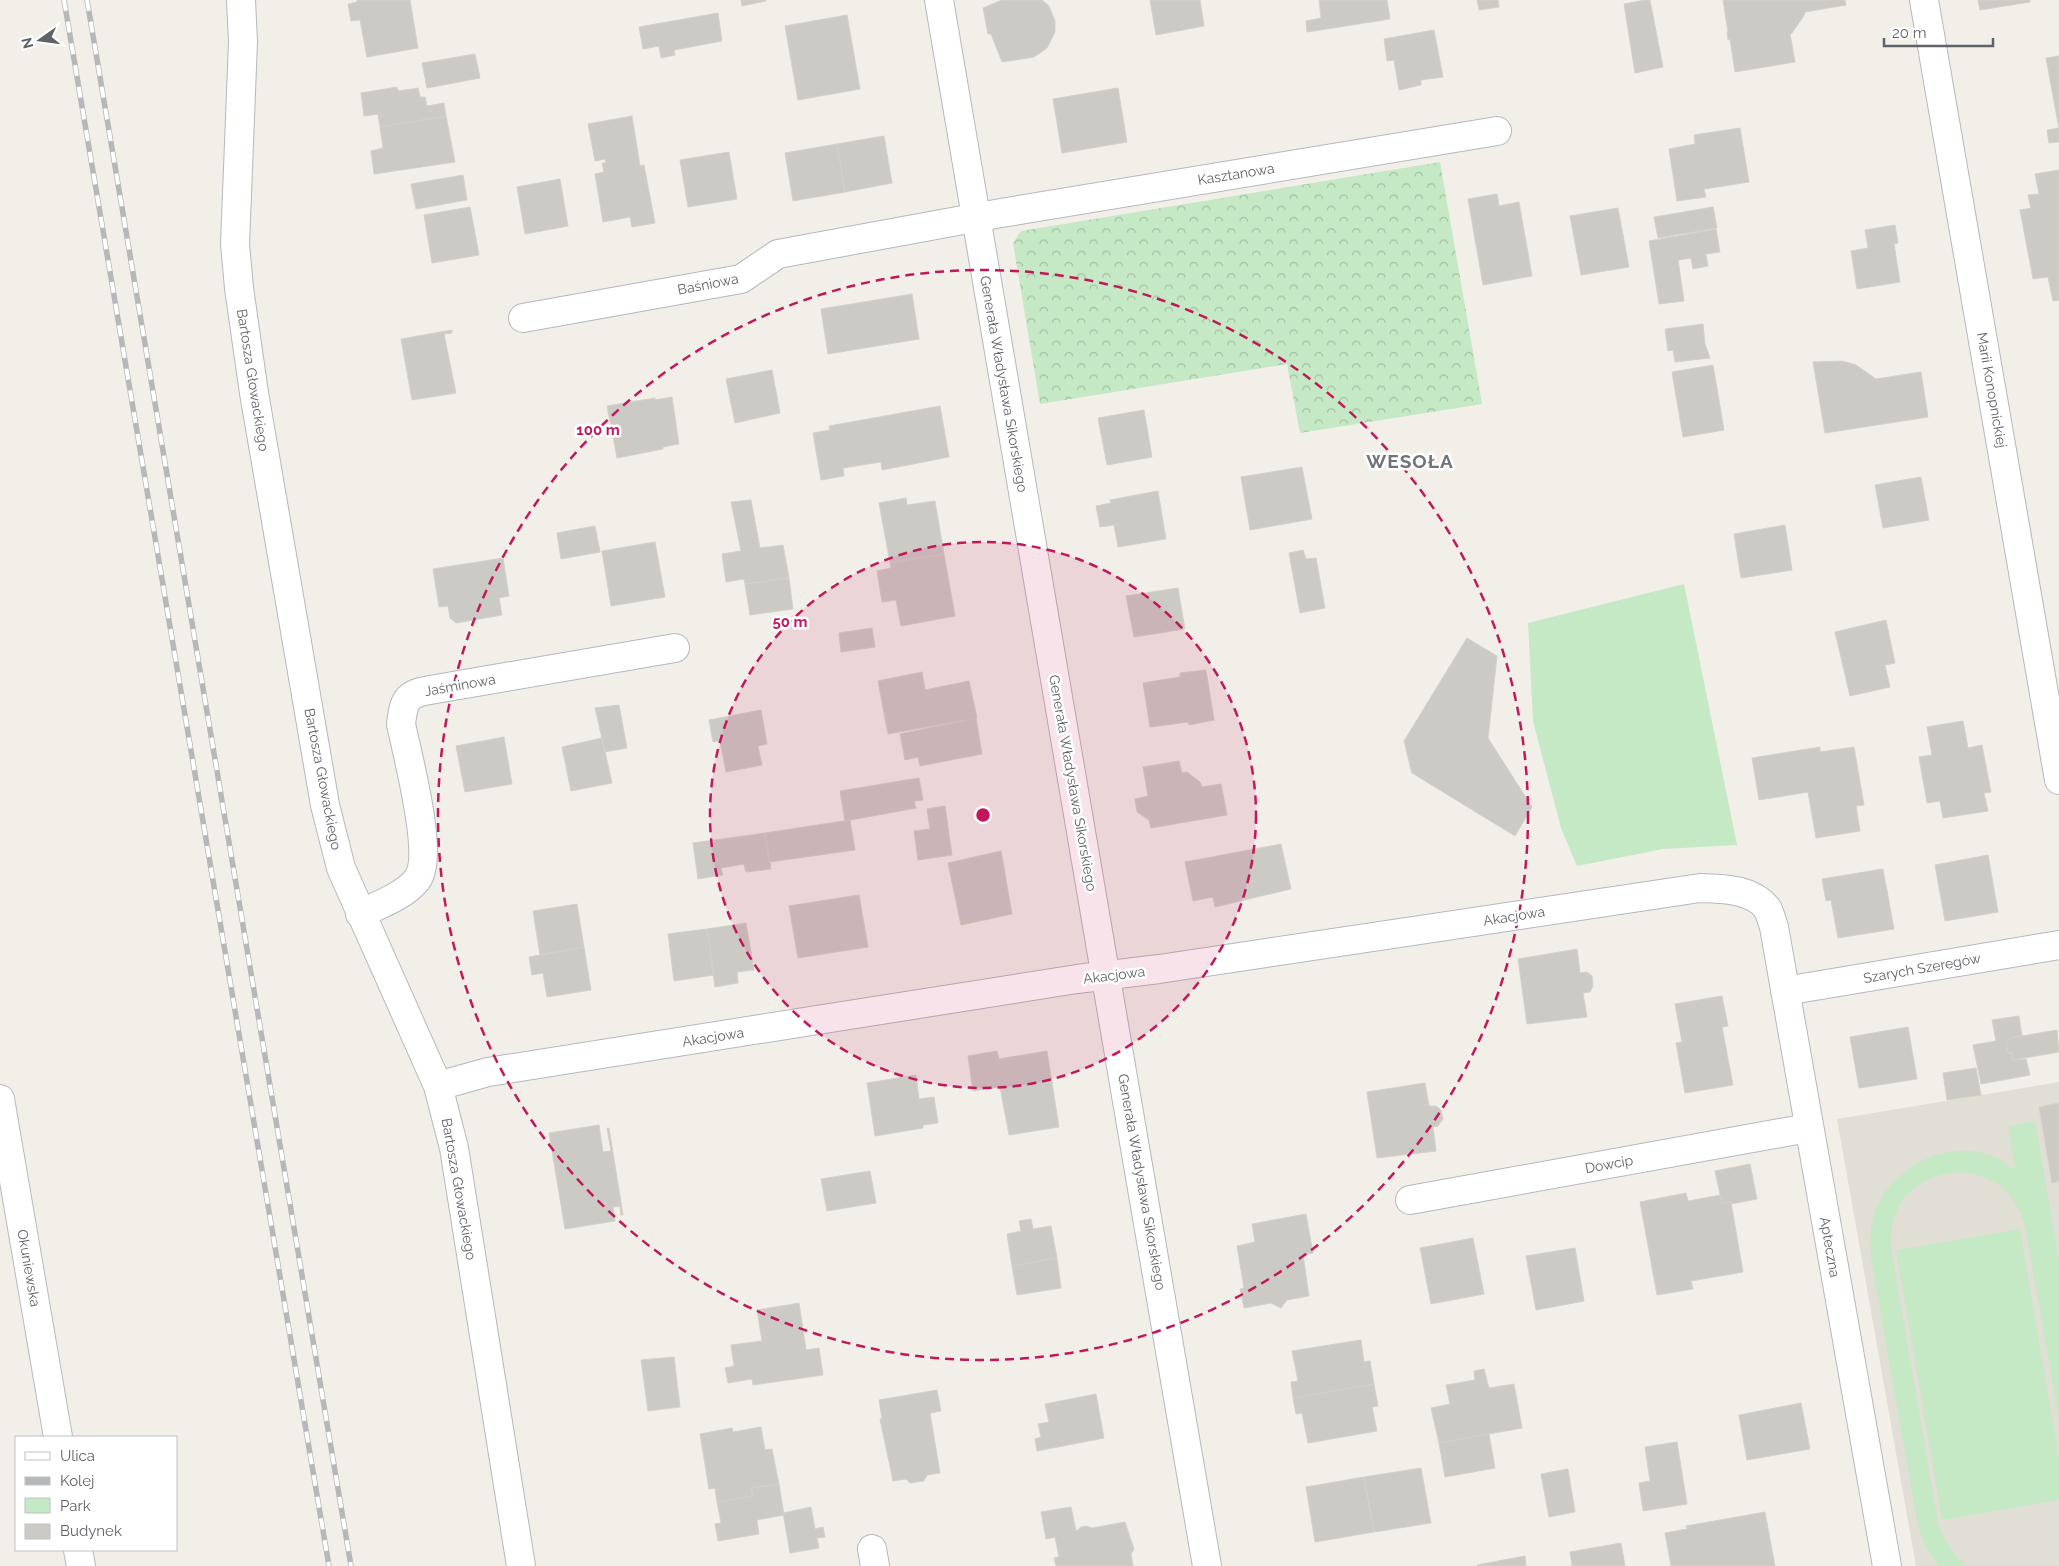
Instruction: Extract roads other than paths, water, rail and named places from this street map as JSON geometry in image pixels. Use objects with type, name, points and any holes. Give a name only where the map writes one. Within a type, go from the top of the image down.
[{"type":"street","name":"Bartosza Głowackiego","points":[[241,0],[242,60],[235,244],[239,288],[252,376],[325,805],[341,868],[438,1086],[454,1148],[521,1566]]},
{"type":"street","name":"Generała Władysława Sikorskiego","points":[[939,0],[974,217],[1107,976],[1207,1566]]},
{"type":"street","name":"Marii Konopnickiej","points":[[1924,0],[2059,780]]},
{"type":"street","name":"Kasztanowa","points":[[974,217],[1497,130]]},
{"type":"street","name":"Baśniowa","points":[[523,318],[742,279],[778,254],[974,217]]},
{"type":"street","name":"Jaśminowa","points":[[360,914],[396,896],[417,880],[422,868],[424,838],[401,724],[403,707],[408,697],[417,692],[675,648]]},
{"type":"street","name":"Akacjowa","points":[[438,1086],[488,1072],[1107,976],[1700,888],[1738,891],[1752,896],[1767,908],[1774,927]]},
{"type":"street","name":"Apteczna","points":[[1774,927],[1808,1128],[1887,1566]]},
{"type":"street","name":"Szarych Szeregów","points":[[1785,991],[2059,945]]},
{"type":"street","name":"Okuniewska","points":[[0,1099],[58,1436]]},
{"type":"street","name":"Dowcip","points":[[1410,1200],[1808,1128]]},
{"type":"street","points":[[78,1551],[81,1566]]},
{"type":"railway","points":[[64,0],[329,1566]]},
{"type":"railway","points":[[87,0],[351,1566]]},
{"type":"district","name":"WESOŁA","points":[[1410,461]]}]
